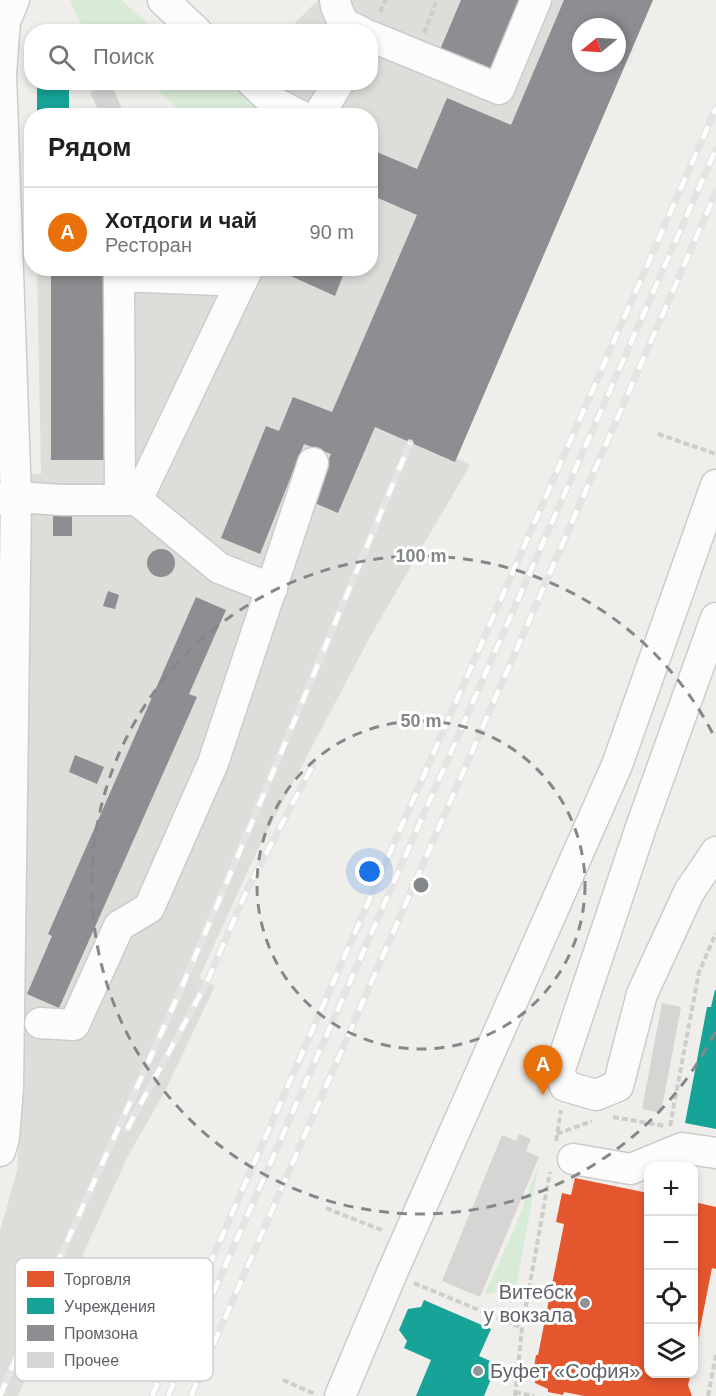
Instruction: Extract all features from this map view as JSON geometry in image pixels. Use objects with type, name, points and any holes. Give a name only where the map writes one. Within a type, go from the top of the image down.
[{"type":"street","points":[[0,1151],[4,1138],[8,1088],[4,1029],[8,498],[1,74],[5,21],[14,0]]},
{"type":"street","points":[[163,0],[188,24]]},
{"type":"street","points":[[335,0],[345,24]]},
{"type":"street","points":[[378,39],[499,88],[536,0]]},
{"type":"street","points":[[260,90],[272,101],[286,108]]},
{"type":"street","points":[[323,108],[334,90]]},
{"type":"street","points":[[119,276],[129,500]]},
{"type":"street","points":[[129,500],[244,276]]},
{"type":"street","points":[[40,1023],[74,1025],[119,926],[150,908],[213,763],[313,463]]},
{"type":"street","points":[[340,1396],[392,1273],[617,765],[716,485]]},
{"type":"street","points":[[8,498],[129,500],[219,568],[272,589]]},
{"type":"street","points":[[716,618],[559,1072],[565,1086],[596,1095],[618,1086],[642,994],[689,892],[716,852]]},
{"type":"street","points":[[560,1157],[631,1169],[682,1148],[716,1153]]},
{"type":"path","points":[[658,434],[716,454]]},
{"type":"path","points":[[607,1116],[669,1127],[699,972],[716,933]]},
{"type":"path","points":[[534,1396],[515,1394],[522,1328],[560,1157],[557,1134],[565,1086]]},
{"type":"path","points":[[557,1134],[597,1119]]},
{"type":"path","points":[[326,1208],[407,1240]]},
{"type":"path","points":[[392,1273],[522,1328]]},
{"type":"path","points":[[708,1396],[716,1355]]},
{"type":"path","points":[[283,1380],[319,1396]]},
{"type":"shaded area","points":[[318,0],[653,0],[626,63],[626,18],[572,18],[572,72],[622,72],[456,458],[470,465],[371,635],[258,849],[199,978],[215,986],[163,1095],[128,1156],[81,1258],[15,1258],[15,1381],[25,1381],[18,1396],[0,1396],[0,1231],[17,1171],[23,1061],[32,474],[41,474],[37,276],[378,276],[378,108],[204,108],[226,90],[378,90],[378,24],[294,24]]},
{"type":"green space","points":[[70,0],[121,0],[148,24],[81,24]]},
{"type":"green space","points":[[158,90],[242,90],[262,108],[178,108]]},
{"type":"green space","points":[[539,1164],[516,1287],[484,1295],[514,1230]]},
{"type":"building: Торговля","points":[[575,1178],[644,1192],[644,1378],[690,1378],[688,1385],[692,1396],[584,1396],[564,1392],[563,1395],[548,1392],[548,1389],[535,1383],[533,1373],[536,1355],[538,1355],[564,1224],[556,1222],[562,1193],[571,1195]]},
{"type":"building: Торговля","points":[[698,1203],[716,1207],[716,1269],[712,1268],[698,1339]]},
{"type":"building: Учреждения","points":[[37,90],[69,90],[69,108],[37,108]]},
{"type":"building: Учреждения","points":[[715,990],[716,1129],[685,1123],[707,1007],[711,1007]]},
{"type":"building: Учреждения","points":[[424,1300],[491,1329],[479,1356],[497,1364],[484,1396],[416,1396],[431,1360],[404,1348],[407,1341],[399,1330],[408,1309],[421,1307]]},
{"type":"building: Промзона","points":[[461,0],[524,0],[494,70],[439,52]]},
{"type":"building: Промзона","points":[[564,0],[653,0],[626,63],[626,18],[572,18],[572,72],[622,72],[455,462],[375,427],[338,513],[310,501],[331,454],[304,444],[260,554],[221,538],[266,426],[279,431],[293,397],[332,412],[417,215],[378,198],[378,152],[417,169],[447,98],[511,125]]},
{"type":"building: Промзона","points":[[51,276],[112,276],[112,460],[51,460]]},
{"type":"building: Промзона","points":[[291,276],[343,276],[335,296]]},
{"type":"building: Промзона","points":[[53,516],[72,516],[72,536],[53,536]]},
{"type":"building: Промзона","points":[[161,549],[171,553],[175,563],[171,573],[161,577],[151,573],[147,563],[151,553]]},
{"type":"building: Промзона","points":[[108,591],[119,595],[115,609],[103,606]]},
{"type":"building: Промзона","points":[[196,597],[226,610],[189,694],[197,697],[59,1008],[27,994],[52,936],[48,934]]},
{"type":"building: Промзона","points":[[75,755],[104,767],[97,784],[69,772]]},
{"type":"building: Прочее","points":[[114,90],[122,108],[97,108],[90,92]]},
{"type":"building: Прочее","points":[[662,1003],[681,1007],[661,1113],[642,1109]]},
{"type":"building: Прочее","points":[[519,1134],[531,1139],[526,1151],[539,1157],[480,1297],[442,1281],[502,1135],[516,1141]]},
{"type":"railway","points":[[212,1258],[716,108]]},
{"type":"railway","points":[[213,1294],[716,149]]},
{"type":"railway","points":[[213,1346],[716,192]]},
{"type":"railway","points":[[59,1258],[203,938],[410,443]]},
{"type":"railway","points":[[127,1129],[207,982],[247,890],[313,765]]},
{"type":"railway","points":[[0,1396],[15,1361]]},
{"type":"railway","points":[[152,1396],[159,1381]]},
{"type":"railway","points":[[168,1396],[175,1381]]},
{"type":"railway","points":[[191,1396],[198,1381]]},
{"type":"place","name":"Хотдоги и чай","points":[[543,1095]]},
{"type":"place","name":"Витебск у вокзала","points":[[585,1303]]},
{"type":"place","name":"Буфет «София»","points":[[478,1371]]}]
